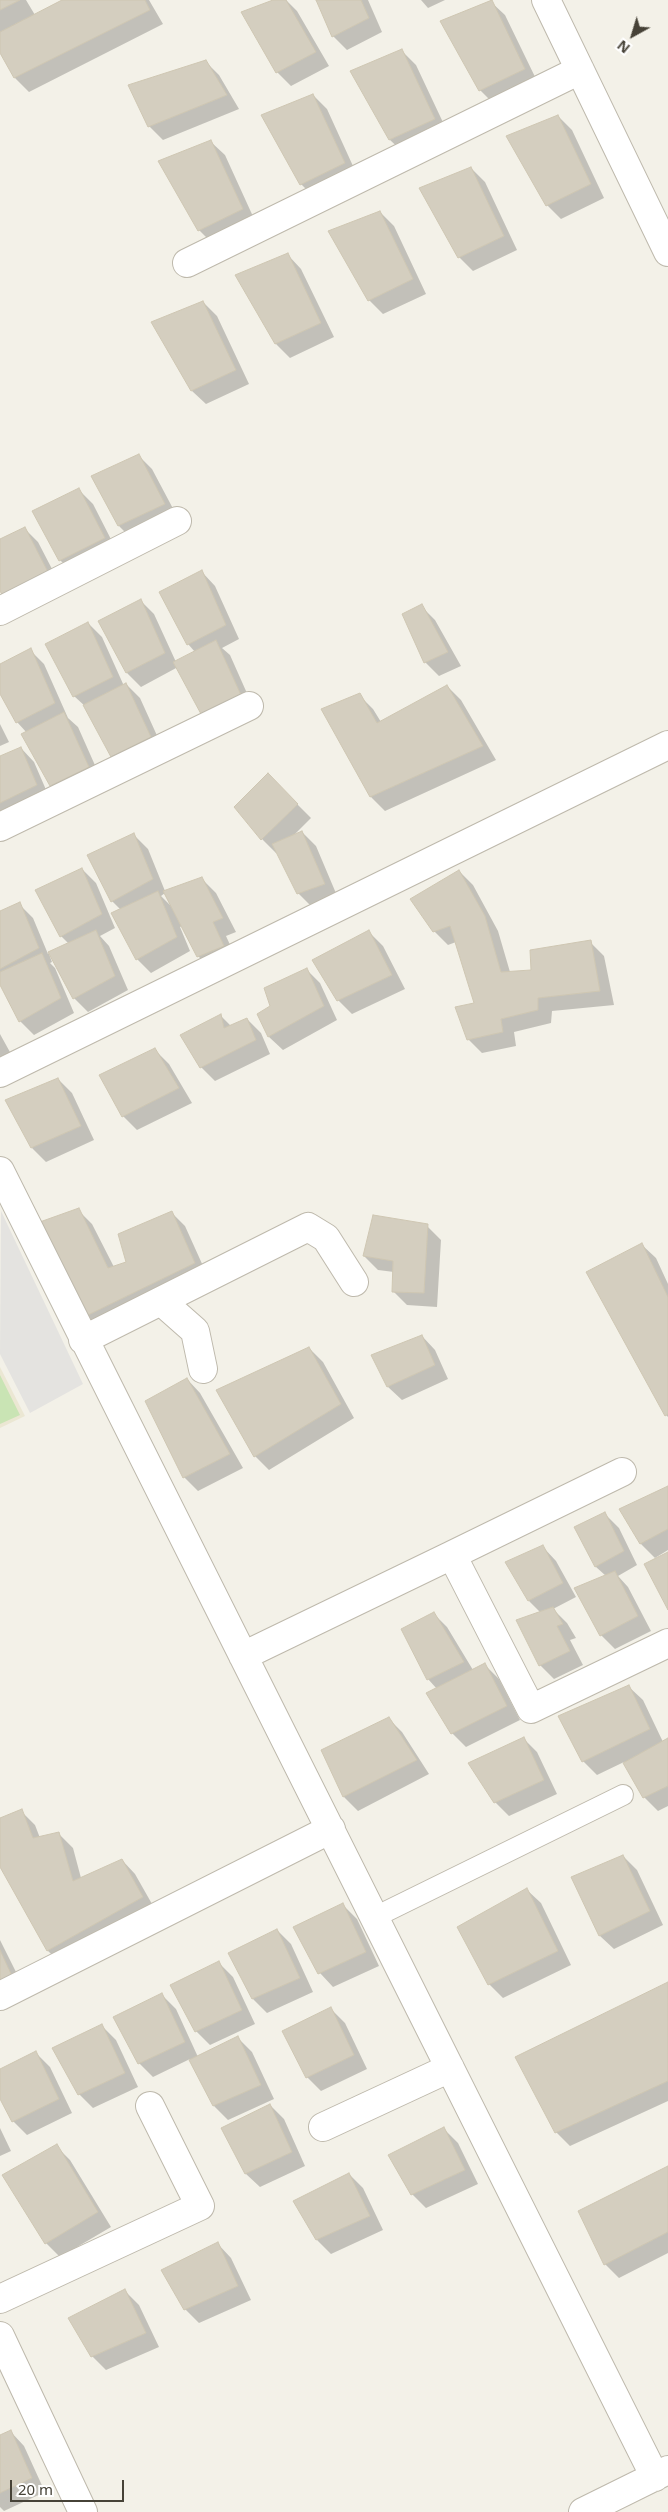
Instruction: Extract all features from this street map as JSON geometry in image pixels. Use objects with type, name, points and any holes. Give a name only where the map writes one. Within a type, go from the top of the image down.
[{"type":"street","points":[[546,0],[668,252]]},
{"type":"street","points":[[187,263],[580,70]]},
{"type":"street","points":[[0,611],[177,521]]},
{"type":"street","points":[[0,827],[249,706]]},
{"type":"street","points":[[0,1073],[668,745]]},
{"type":"street","points":[[0,1171],[83,1340],[450,2068],[661,2473],[583,2512]]},
{"type":"street","points":[[83,1340],[308,1227],[326,1238],[354,1282]]},
{"type":"street","points":[[161,1300],[195,1331],[203,1369]]},
{"type":"street","points":[[243,1656],[622,1472]]},
{"type":"street","points":[[452,1555],[531,1709],[668,1643]]},
{"type":"street","points":[[0,1996],[331,1830]]},
{"type":"street","points":[[323,2127],[450,2068]]},
{"type":"street","points":[[0,2299],[200,2206],[150,2106]]},
{"type":"street","points":[[0,2336],[83,2512]]},
{"type":"lane","points":[[375,1917],[623,1795]]},
{"type":"shaded area","points":[[1,1211],[83,1384],[30,1413],[0,1354]]},
{"type":"shaded area","points":[[0,1367],[25,1416],[0,1428]]},
{"type":"green space","points":[[0,1375],[20,1415],[0,1424]]},
{"type":"building","points":[[0,0],[20,0],[0,10]]},
{"type":"building","points":[[62,0],[145,0],[150,10],[14,78],[0,53],[0,32]]},
{"type":"building","points":[[273,0],[286,0],[316,52],[276,73],[241,12]]},
{"type":"building","points":[[316,0],[361,0],[369,18],[332,37]]},
{"type":"building","points":[[492,0],[525,69],[479,91],[440,21]]},
{"type":"building","points":[[402,49],[435,119],[389,140],[350,71]]},
{"type":"building","points":[[206,60],[227,95],[148,127],[128,85]]},
{"type":"building","points":[[313,94],[345,163],[300,185],[261,115]]},
{"type":"building","points":[[558,115],[591,184],[546,206],[506,136]]},
{"type":"building","points":[[211,140],[243,209],[198,231],[158,161]]},
{"type":"building","points":[[471,167],[504,236],[458,258],[419,188]]},
{"type":"building","points":[[380,211],[413,279],[368,301],[328,231]]},
{"type":"building","points":[[288,253],[321,323],[275,344],[235,275]]},
{"type":"building","points":[[203,301],[236,370],[191,391],[151,322]]},
{"type":"building","points":[[139,454],[165,504],[118,526],[91,476]]},
{"type":"building","points":[[79,488],[105,538],[59,561],[32,511]]},
{"type":"building","points":[[25,527],[51,578],[5,600],[0,591],[0,539]]},
{"type":"building","points":[[202,570],[226,625],[187,645],[159,592]]},
{"type":"building","points":[[141,599],[165,653],[126,673],[98,621]]},
{"type":"building","points":[[422,604],[448,652],[424,663],[402,614]]},
{"type":"building","points":[[88,622],[113,677],[73,697],[45,644]]},
{"type":"building","points":[[216,640],[241,695],[201,714],[173,662]]},
{"type":"building","points":[[31,648],[55,703],[16,723],[0,694],[0,664]]},
{"type":"building","points":[[126,683],[151,737],[111,757],[83,705]]},
{"type":"building","points":[[447,685],[483,746],[370,797],[321,709],[360,693],[377,723]]},
{"type":"building","points":[[64,712],[89,767],[50,786],[21,734]]},
{"type":"building","points":[[21,747],[37,785],[0,803],[0,756]]},
{"type":"building","points":[[268,773],[298,804],[261,840],[234,807]]},
{"type":"building","points":[[302,831],[325,884],[297,894],[272,844]]},
{"type":"building","points":[[134,833],[153,879],[111,902],[87,855]]},
{"type":"building","points":[[82,868],[102,914],[60,937],[35,890]]},
{"type":"building","points":[[459,870],[485,916],[501,972],[531,970],[530,950],[591,940],[600,991],[538,998],[538,1010],[501,1019],[503,1032],[467,1040],[455,1007],[474,1003],[450,926],[433,932],[410,899]]},
{"type":"building","points":[[202,877],[223,918],[213,922],[224,946],[197,957],[163,891]]},
{"type":"building","points":[[158,891],[177,937],[136,960],[111,913]]},
{"type":"building","points":[[20,902],[39,948],[0,969],[0,911]]},
{"type":"building","points":[[96,930],[115,976],[73,999],[48,952]]},
{"type":"building","points":[[369,930],[392,975],[337,1001],[312,960]]},
{"type":"building","points":[[42,953],[61,998],[19,1022],[0,985],[0,972]]},
{"type":"building","points":[[307,968],[324,1006],[268,1037],[257,1014],[270,1006],[264,988]]},
{"type":"building","points":[[221,1014],[224,1028],[247,1018],[256,1040],[200,1068],[180,1035]]},
{"type":"building","points":[[155,1048],[179,1088],[122,1117],[99,1075]]},
{"type":"building","points":[[58,1078],[81,1126],[31,1148],[5,1100]]},
{"type":"building","points":[[79,1208],[108,1268],[126,1262],[118,1234],[172,1211],[195,1263],[86,1316],[37,1223]]},
{"type":"building","points":[[373,1215],[428,1224],[424,1293],[392,1292],[393,1261],[363,1256]]},
{"type":"building","points":[[642,1243],[668,1297],[668,1414],[665,1416],[586,1272]]},
{"type":"building","points":[[422,1335],[435,1365],[387,1387],[371,1355]]},
{"type":"building","points":[[309,1347],[341,1404],[254,1457],[216,1390]]},
{"type":"building","points":[[187,1378],[230,1454],[183,1478],[145,1401]]},
{"type":"building","points":[[668,1486],[668,1529],[640,1544],[619,1509]]},
{"type":"building","points":[[605,1512],[624,1551],[595,1567],[574,1527]]},
{"type":"building","points":[[543,1545],[563,1583],[528,1601],[505,1562]]},
{"type":"building","points":[[668,1552],[668,1610],[644,1564]]},
{"type":"building","points":[[615,1571],[638,1616],[600,1636],[574,1588]]},
{"type":"building","points":[[553,1607],[563,1624],[557,1626],[570,1651],[539,1666],[516,1620]]},
{"type":"building","points":[[434,1612],[464,1662],[427,1680],[401,1629]]},
{"type":"building","points":[[485,1663],[507,1706],[451,1734],[426,1693]]},
{"type":"building","points":[[629,1685],[650,1729],[582,1762],[558,1716]]},
{"type":"building","points":[[389,1717],[417,1760],[343,1797],[321,1750]]},
{"type":"building","points":[[524,1737],[544,1780],[494,1803],[468,1763]]},
{"type":"building","points":[[668,1738],[668,1786],[643,1798],[623,1763]]},
{"type":"building","points":[[22,1809],[33,1838],[59,1832],[73,1881],[122,1859],[143,1897],[47,1951],[0,1867],[0,1818]]},
{"type":"building","points":[[623,1855],[650,1911],[599,1936],[571,1877]]},
{"type":"building","points":[[527,1888],[558,1951],[488,1985],[457,1927]]},
{"type":"building","points":[[343,1903],[366,1952],[318,1974],[293,1927]]},
{"type":"building","points":[[277,1929],[300,1978],[252,1999],[228,1953]]},
{"type":"building","points":[[0,1950],[12,1976],[0,1982]]},
{"type":"building","points":[[219,1961],[242,2010],[195,2032],[170,1985]]},
{"type":"building","points":[[668,1982],[668,2081],[555,2133],[515,2057]]},
{"type":"building","points":[[162,1993],[185,2042],[138,2064],[113,2017]]},
{"type":"building","points":[[331,2007],[354,2055],[306,2078],[282,2031]]},
{"type":"building","points":[[102,2024],[125,2073],[78,2095],[52,2048]]},
{"type":"building","points":[[238,2036],[261,2085],[213,2106],[189,2060]]},
{"type":"building","points":[[36,2051],[59,2099],[12,2122],[0,2099],[0,2069]]},
{"type":"building","points":[[270,2104],[292,2152],[245,2174],[221,2128]]},
{"type":"building","points":[[444,2127],[465,2170],[411,2195],[388,2155]]},
{"type":"building","points":[[57,2144],[98,2212],[45,2244],[2,2175]]},
{"type":"building","points":[[668,2166],[668,2232],[604,2265],[578,2211]]},
{"type":"building","points":[[349,2173],[370,2216],[316,2240],[293,2201]]},
{"type":"building","points":[[218,2242],[238,2286],[184,2310],[161,2270]]},
{"type":"building","points":[[125,2289],[146,2333],[91,2357],[68,2318]]},
{"type":"building","points":[[11,2430],[32,2478],[0,2493],[0,2435]]}]
